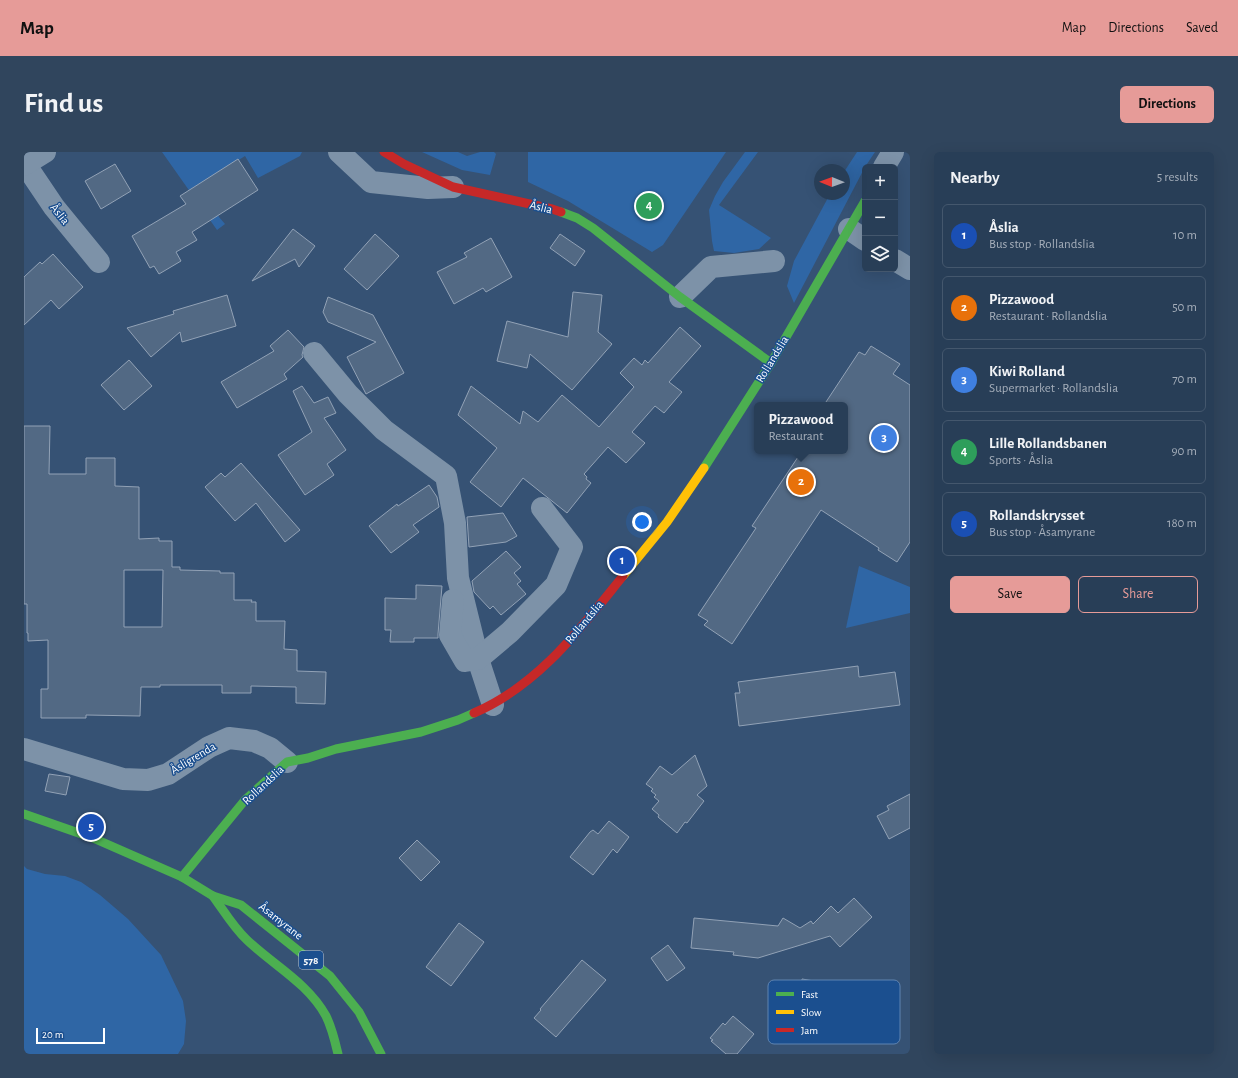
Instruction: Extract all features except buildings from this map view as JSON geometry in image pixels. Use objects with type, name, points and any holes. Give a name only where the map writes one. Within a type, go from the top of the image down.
[{"type":"street","name":"Åslia","points":[[45,152],[25,165],[54,207],[99,262]]},
{"type":"street","points":[[339,152],[371,182],[428,188],[454,187]]},
{"type":"street","name":"Åslia","points":[[384,152],[404,164],[454,187],[552,209],[577,218],[593,228],[680,297],[771,363]]},
{"type":"street","points":[[886,164],[893,152]]},
{"type":"street","name":"Rollandslia","points":[[182,876],[245,800],[287,762],[308,758],[336,749],[421,732],[458,720],[493,705],[526,682],[556,656],[667,522],[717,450],[771,363],[857,234],[862,213]]},
{"type":"street","points":[[680,297],[711,268],[774,261]]},
{"type":"street","points":[[898,262],[910,269]]},
{"type":"street","points":[[314,353],[348,394],[384,430],[446,476],[455,523],[458,578],[478,659],[493,705]]},
{"type":"street","points":[[453,600],[450,636],[465,661],[478,659],[510,632],[556,585],[572,547],[542,508]]},
{"type":"street","name":"Åsligrenda","points":[[24,749],[123,779],[148,780],[168,774],[209,747],[230,738],[254,741],[270,748],[287,762]]},
{"type":"street","name":"Åsamyrane","points":[[24,814],[93,838],[182,876],[213,896],[241,905],[330,976],[359,1012],[381,1054]]},
{"type":"street","name":"Åsamyrane","points":[[213,896],[235,928],[309,992],[328,1021],[338,1054]]},
{"type":"shaded area","points":[[162,152],[302,152],[300,156],[258,178],[245,156],[202,183],[219,217],[225,224],[217,230]]},
{"type":"shaded area","points":[[422,152],[458,152],[467,156],[480,152],[494,152],[496,154],[490,175],[462,170]]},
{"type":"shaded area","points":[[528,152],[726,152],[663,245],[652,252],[568,201],[528,182]]},
{"type":"shaded area","points":[[745,152],[758,152],[719,205],[771,238],[759,249],[734,253],[714,251],[709,210],[723,182]]},
{"type":"shaded area","points":[[857,152],[875,152],[867,164],[862,164],[862,173],[850,196],[850,164]]},
{"type":"shaded area","points":[[827,200],[848,200],[794,303],[787,286],[794,261]]},
{"type":"shaded area","points":[[859,566],[910,587],[910,613],[846,628]]},
{"type":"shaded area","points":[[24,866],[27,869],[45,874],[65,876],[81,882],[100,895],[128,919],[161,955],[183,1001],[186,1021],[184,1044],[178,1054],[24,1054]]},
{"type":"traffic: fast","points":[[704,468],[771,363],[862,206]]},
{"type":"traffic: fast","points":[[561,212],[577,218],[593,228],[680,297],[771,363]]},
{"type":"traffic: fast","points":[[182,877],[245,800],[287,762],[308,758],[336,749],[421,732],[474,713]]},
{"type":"traffic: fast","points":[[24,814],[93,838],[182,877],[213,896],[241,905],[330,976],[359,1012],[381,1054]]},
{"type":"traffic: fast","points":[[213,896],[242,935],[290,975],[319,1004],[330,1025],[338,1054]]},
{"type":"traffic: slow","points":[[623,576],[667,522],[704,468]]},
{"type":"traffic: jam","points":[[384,152],[404,164],[453,187],[561,212]]},
{"type":"traffic: jam","points":[[474,713],[519,687],[557,654],[591,616],[623,576]]},
{"type":"place","name":"Lille Rollandsbanen","points":[[649,206]]},
{"type":"place","name":"Kiwi Rolland","points":[[884,438]]},
{"type":"place","name":"Pizzawood","points":[[801,482]]},
{"type":"place","name":"Åslia","points":[[622,561]]},
{"type":"place","name":"Rollandskrysset","points":[[91,827]]}]
